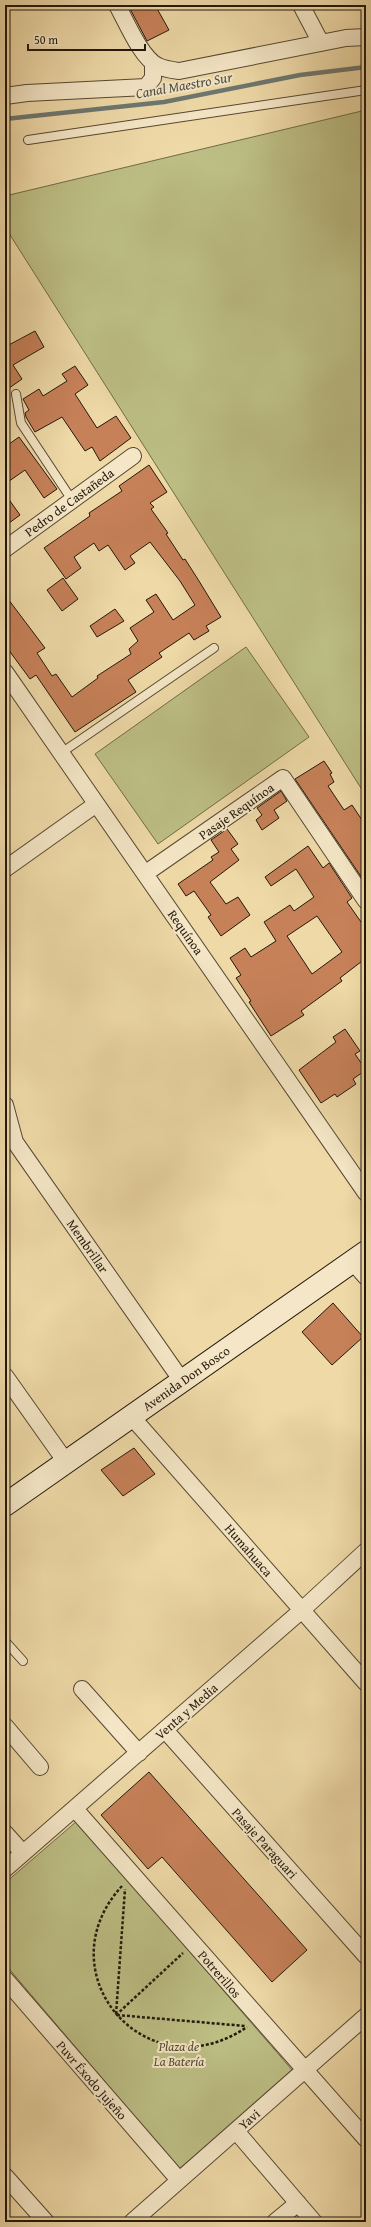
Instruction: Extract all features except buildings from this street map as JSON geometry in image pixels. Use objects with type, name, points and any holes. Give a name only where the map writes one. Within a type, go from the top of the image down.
[{"type":"main road","name":"Avenida Don Bosco","points":[[5,1505],[182,1381],[361,1263]]},
{"type":"street","points":[[117,5],[134,38],[153,63],[158,67],[183,71],[321,43],[366,37]]},
{"type":"street","points":[[301,5],[321,43]]},
{"type":"street","points":[[5,96],[27,93],[146,87],[153,78],[153,63]]},
{"type":"street","name":"Pedro de Castañeda","points":[[5,549],[133,456]]},
{"type":"street","name":"Requínoa","points":[[5,672],[95,805],[146,873],[366,1193]]},
{"type":"street","name":"Pasaje Requínoa","points":[[146,873],[283,778],[366,901]]},
{"type":"street","points":[[5,869],[95,805]]},
{"type":"street","name":"Membrillar","points":[[5,1105],[15,1142],[182,1381]]},
{"type":"street","points":[[5,1376],[66,1462]]},
{"type":"street","name":"Humahuaca","points":[[131,1416],[366,1683]]},
{"type":"street","name":"Venta y Media","points":[[5,1869],[302,1610],[366,1551]]},
{"type":"street","points":[[82,1689],[139,1753]]},
{"type":"street","points":[[5,1726],[40,1767]]},
{"type":"street","name":"Pasaje Paraguari","points":[[165,1730],[366,1956]]},
{"type":"street","name":"Potrerillos","points":[[75,1809],[366,2139]]},
{"type":"street","points":[[5,1833],[23,1853]]},
{"type":"street","name":"Puvr Éxodo Jujeño","points":[[5,1979],[179,2180]]},
{"type":"street","name":"Yavi","points":[[132,2222],[366,2016]]},
{"type":"street","points":[[236,2131],[314,2222]]},
{"type":"street","points":[[5,2176],[46,2222]]},
{"type":"street","points":[[275,2222],[298,2203]]},
{"type":"lane","points":[[28,140],[366,90]]},
{"type":"lane","points":[[16,394],[21,423],[72,500]]},
{"type":"lane","points":[[60,753],[214,648]]},
{"type":"lane","points":[[5,1641],[23,1661]]},
{"type":"path","points":[[116,2015],[125,1883],[111,1899],[97,1927],[93,1957],[100,1988],[116,2015],[140,2035],[170,2046],[201,2047],[231,2037],[248,2026],[116,2015]]},
{"type":"path","points":[[116,2015],[184,1952]]},
{"type":"green space","points":[[366,110],[366,796],[5,227],[5,196]]},
{"type":"green space","points":[[246,647],[309,737],[158,844],[95,754]]},
{"type":"green space","name":"Plaza de La Batería","points":[[77,1821],[293,2071],[179,2169],[5,1964],[5,1883]]},
{"type":"waterway","name":"Canal Maestro Sur","points":[[5,119],[164,102],[300,75],[366,67]]}]
